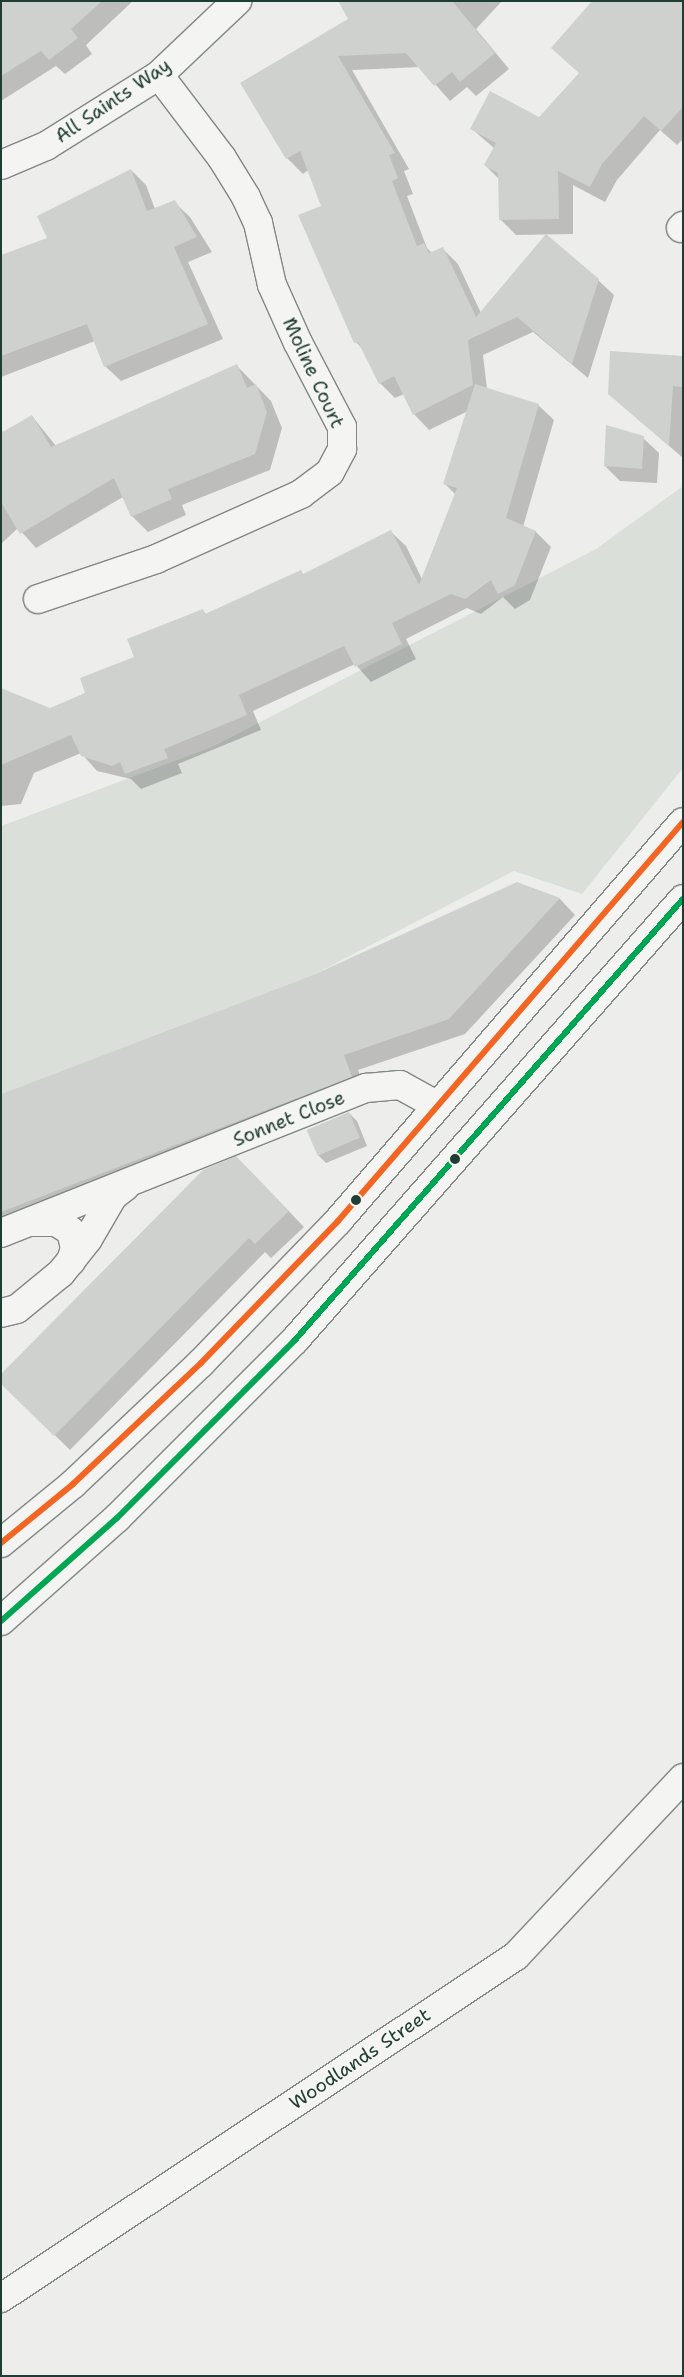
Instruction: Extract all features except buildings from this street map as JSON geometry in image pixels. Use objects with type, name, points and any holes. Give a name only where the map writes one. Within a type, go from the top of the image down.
[{"type":"street","name":"All Saints Way","points":[[1,165],[46,146],[159,75],[237,1]]},
{"type":"street","name":"Moline Court","points":[[38,599],[156,559],[302,494],[330,472],[342,450],[342,427],[298,343],[272,285],[258,223],[246,197],[222,158],[159,75]]},
{"type":"street","points":[[1,1542],[73,1484],[201,1363],[338,1221],[683,822]]},
{"type":"street","points":[[1,1621],[117,1518],[295,1340],[683,899]]},
{"type":"street","name":"Sonnet Close","points":[[1,1233],[366,1088],[400,1085],[438,1106]]},
{"type":"street","name":"Sonnet Close","points":[[1,1313],[17,1309],[31,1299],[71,1261],[113,1196],[139,1178]]},
{"type":"street","points":[[28,1222],[56,1222],[71,1231],[75,1248],[71,1261]]},
{"type":"street","name":"Woodlands Street","points":[[1,2298],[516,1956],[683,1778]]},
{"type":"shaded area","points":[[683,486],[683,768],[582,894],[514,871],[313,975],[1,1094],[1,826],[212,747],[596,549]]},
{"type":"transit line","points":[[1,1543],[73,1484],[201,1363],[338,1221],[683,822]]},
{"type":"transit line","points":[[1,1621],[117,1518],[295,1340],[683,899]]}]
